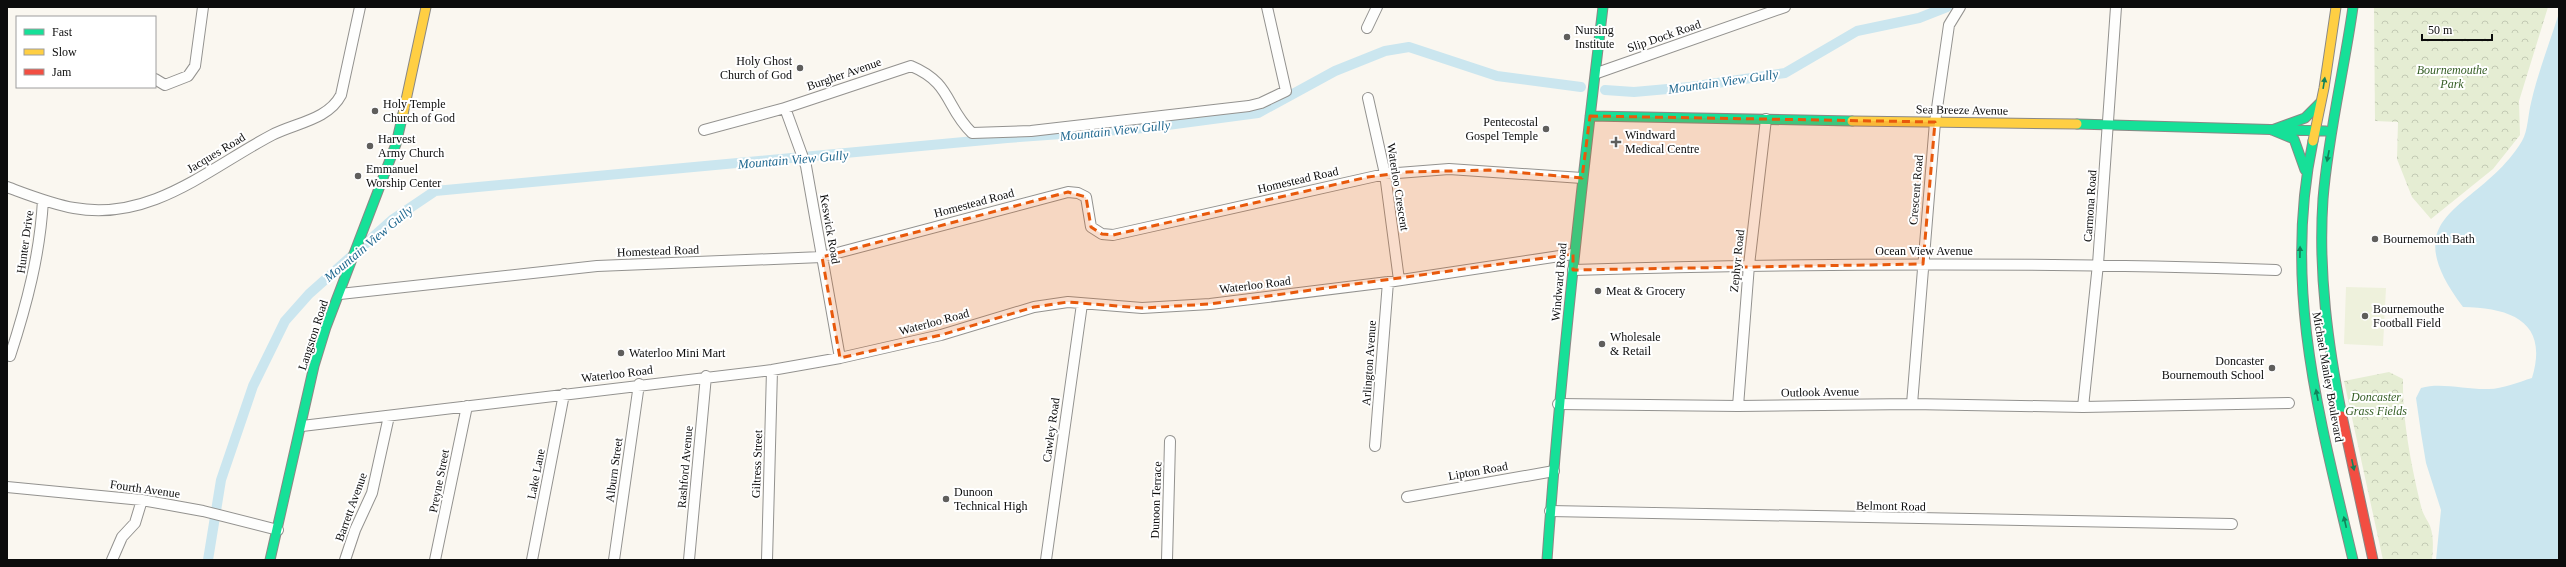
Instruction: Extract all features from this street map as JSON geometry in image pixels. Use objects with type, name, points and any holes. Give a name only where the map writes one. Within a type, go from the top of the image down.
[{"type":"main road","name":"Langston Road","points":[[270,560],[302,426],[314,366],[326,327],[340,294],[349,265],[396,144],[426,7]]},
{"type":"main road","name":"Windward Road","points":[[1547,560],[1558,404],[1573,270],[1573,254],[1590,116],[1597,73],[1603,7]]},
{"type":"main road","name":"Michael Manley Boulevard","points":[[2336,7],[2322,100],[2306,171],[2301,219],[2300,271],[2305,331],[2354,560]]},
{"type":"main road","name":"Michael Manley Boulevard","points":[[2353,7],[2333,132],[2327,160],[2322,224],[2324,295],[2328,347],[2373,560]]},
{"type":"main road","points":[[2272,130],[2296,124],[2313,113],[2322,100]]},
{"type":"main road","name":"Sea Breeze Avenue","points":[[1590,116],[2109,125],[2333,132]]},
{"type":"main road","points":[[2272,130],[2294,139],[2306,171]]},
{"type":"street","points":[[156,80],[165,85],[188,76],[195,66],[203,7]]},
{"type":"street","name":"Jacques Road","points":[[7,186],[43,200],[74,208],[106,210],[129,208],[156,200],[192,183],[274,134],[323,114],[336,104],[341,95],[360,7]]},
{"type":"street","name":"Burgher Avenue","points":[[704,130],[786,108],[911,66],[931,75],[943,87],[965,127],[972,133],[1031,131],[1211,112],[1262,103],[1284,94],[1286,88],[1267,7]]},
{"type":"street","points":[[1367,28],[1377,7]]},
{"type":"street","name":"Slip Dock Road","points":[[1597,73],[1785,7]]},
{"type":"street","name":"Crescent Road","points":[[1912,404],[1935,122],[1949,25],[1960,7]]},
{"type":"street","name":"Carmona Road","points":[[2082,407],[2098,264],[2109,125],[2116,7]]},
{"type":"street","name":"Waterloo Crescent","points":[[1368,98],[1385,174],[1399,280]]},
{"type":"street","name":"Keswick Road","points":[[786,108],[806,166],[840,358]]},
{"type":"street","name":"Zephyr Road","points":[[1738,406],[1749,265],[1766,119]]},
{"type":"street","name":"Homestead Road","points":[[340,294],[597,266],[822,257],[1068,192],[1078,193],[1086,197],[1091,227],[1102,234],[1113,235],[1385,174],[1457,170],[1582,178]]},
{"type":"street","name":"Hunter Drive","points":[[10,356],[29,298],[41,236],[43,200]]},
{"type":"street","name":"Waterloo Road","points":[[302,426],[706,376],[772,370],[840,358],[940,335],[1034,307],[1068,302],[1142,308],[1210,304],[1388,282],[1573,254]]},
{"type":"street","name":"Ocean View Avenue","points":[[1573,270],[1749,265],[1923,264],[2098,264],[2276,270]]},
{"type":"street","name":"Arlington Avenue","points":[[1375,446],[1388,282]]},
{"type":"street","name":"Cawley Road","points":[[1046,560],[1082,304]]},
{"type":"street","name":"Giltress Street","points":[[767,560],[772,370]]},
{"type":"street","name":"Rashford Avenue","points":[[689,560],[706,376]]},
{"type":"street","name":"Alburn Street","points":[[614,560],[639,384]]},
{"type":"street","name":"Lake Lane","points":[[532,560],[564,394]]},
{"type":"street","name":"Outlook Avenue","points":[[1558,404],[1738,406],[1912,404],[2082,407],[2289,403]]},
{"type":"street","name":"Preyne Street","points":[[434,560],[467,406]]},
{"type":"street","name":"Barrett Avenue","points":[[345,560],[355,530],[372,493],[389,416]]},
{"type":"street","name":"Dunoon Terrace","points":[[1167,560],[1170,441]]},
{"type":"street","name":"Lipton Road","points":[[1407,497],[1554,471]]},
{"type":"street","name":"Fourth Avenue","points":[[7,488],[142,500],[203,511],[278,530]]},
{"type":"street","points":[[112,560],[122,537],[135,523],[142,500]]},
{"type":"street","name":"Belmont Road","points":[[1550,511],[2232,524]]},
{"type":"highlighted area","points":[[1590,116],[1935,122],[1923,264],[1573,270],[1573,254],[1210,304],[1142,308],[1068,302],[1034,307],[941,335],[840,358],[822,257],[1068,192],[1086,197],[1091,227],[1102,234],[1113,235],[1368,177],[1407,172],[1489,170],[1582,178]]},
{"type":"green space","name":"Bournemouthe Park","points":[[2374,7],[2548,7],[2519,101],[2520,135],[2493,169],[2431,219],[2412,197],[2397,159],[2398,122],[2375,121]]},
{"type":"green space","name":"Bournemouthe Football Field","points":[[2346,287],[2386,288],[2383,346],[2344,344]]},
{"type":"green space","name":"Doncaster Grass Fields","points":[[2389,372],[2403,379],[2404,411],[2408,445],[2422,510],[2432,534],[2432,560],[2383,560],[2344,381]]},
{"type":"water","points":[[2559,13],[2559,560],[2436,560],[2441,510],[2426,463],[2416,398],[2421,388],[2429,386],[2489,389],[2499,388],[2532,378],[2536,359],[2535,343],[2531,331],[2522,322],[2511,315],[2497,311],[2463,307],[2443,275],[2435,250],[2438,231],[2449,214],[2504,165],[2522,141],[2526,132],[2530,107],[2537,80]]},
{"type":"waterway","name":"Mountain View Gully","points":[[1605,90],[1634,92],[1690,87],[1785,73],[1857,31],[1919,18],[1947,7]]},
{"type":"waterway","name":"Mountain View Gully","points":[[208,560],[221,480],[253,386],[285,321],[309,294],[392,220],[435,191],[1007,138],[1145,128],[1258,113],[1335,71],[1385,51],[1409,47],[1497,76],[1581,87]]},
{"type":"traffic: fast","points":[[1547,560],[1558,421],[1603,7]]},
{"type":"traffic: fast","points":[[2342,416],[2332,362],[2325,308],[2322,226],[2325,175],[2353,7]]},
{"type":"traffic: fast","points":[[2272,130],[2305,118],[2320,103]]},
{"type":"traffic: fast","points":[[270,560],[314,366],[326,327],[396,144],[403,114]]},
{"type":"traffic: fast","points":[[1590,116],[1852,121]]},
{"type":"traffic: fast","points":[[2077,124],[2326,131]]},
{"type":"traffic: fast","points":[[2272,130],[2294,139],[2305,170]]},
{"type":"traffic: fast","points":[[2313,141],[2304,195],[2302,248],[2303,301],[2309,352],[2328,456],[2353,560]]},
{"type":"traffic: slow","points":[[403,114],[426,7]]},
{"type":"traffic: slow","points":[[2313,141],[2324,88],[2336,7]]},
{"type":"traffic: slow","points":[[1852,121],[2077,124]]},
{"type":"traffic: jam","points":[[2342,416],[2373,560]]},
{"type":"place","name":"Nursing Institute","points":[[1567,37]]},
{"type":"place","name":"Holy Ghost Church of God","points":[[800,68]]},
{"type":"place","name":"Holy Temple Church of God","points":[[375,111]]},
{"type":"place","name":"Pentecostal Gospel Temple","points":[[1546,129]]},
{"type":"place","name":"Windward Medical Centre","points":[[1616,142]]},
{"type":"place","name":"Harvest Army Church","points":[[370,146]]},
{"type":"place","name":"Emmanuel Worship Center","points":[[358,176]]},
{"type":"place","name":"Bournemouth Bath","points":[[2375,239]]},
{"type":"place","name":"Meat & Grocery","points":[[1598,291]]},
{"type":"place","name":"Bournemouthe Football Field","points":[[2365,316]]},
{"type":"place","name":"Wholesale & Retail","points":[[1602,344]]},
{"type":"place","name":"Waterloo Mini Mart","points":[[621,353]]},
{"type":"place","name":"Doncaster Bournemouth School","points":[[2272,368]]},
{"type":"place","name":"Dunoon Technical High","points":[[946,499]]}]
